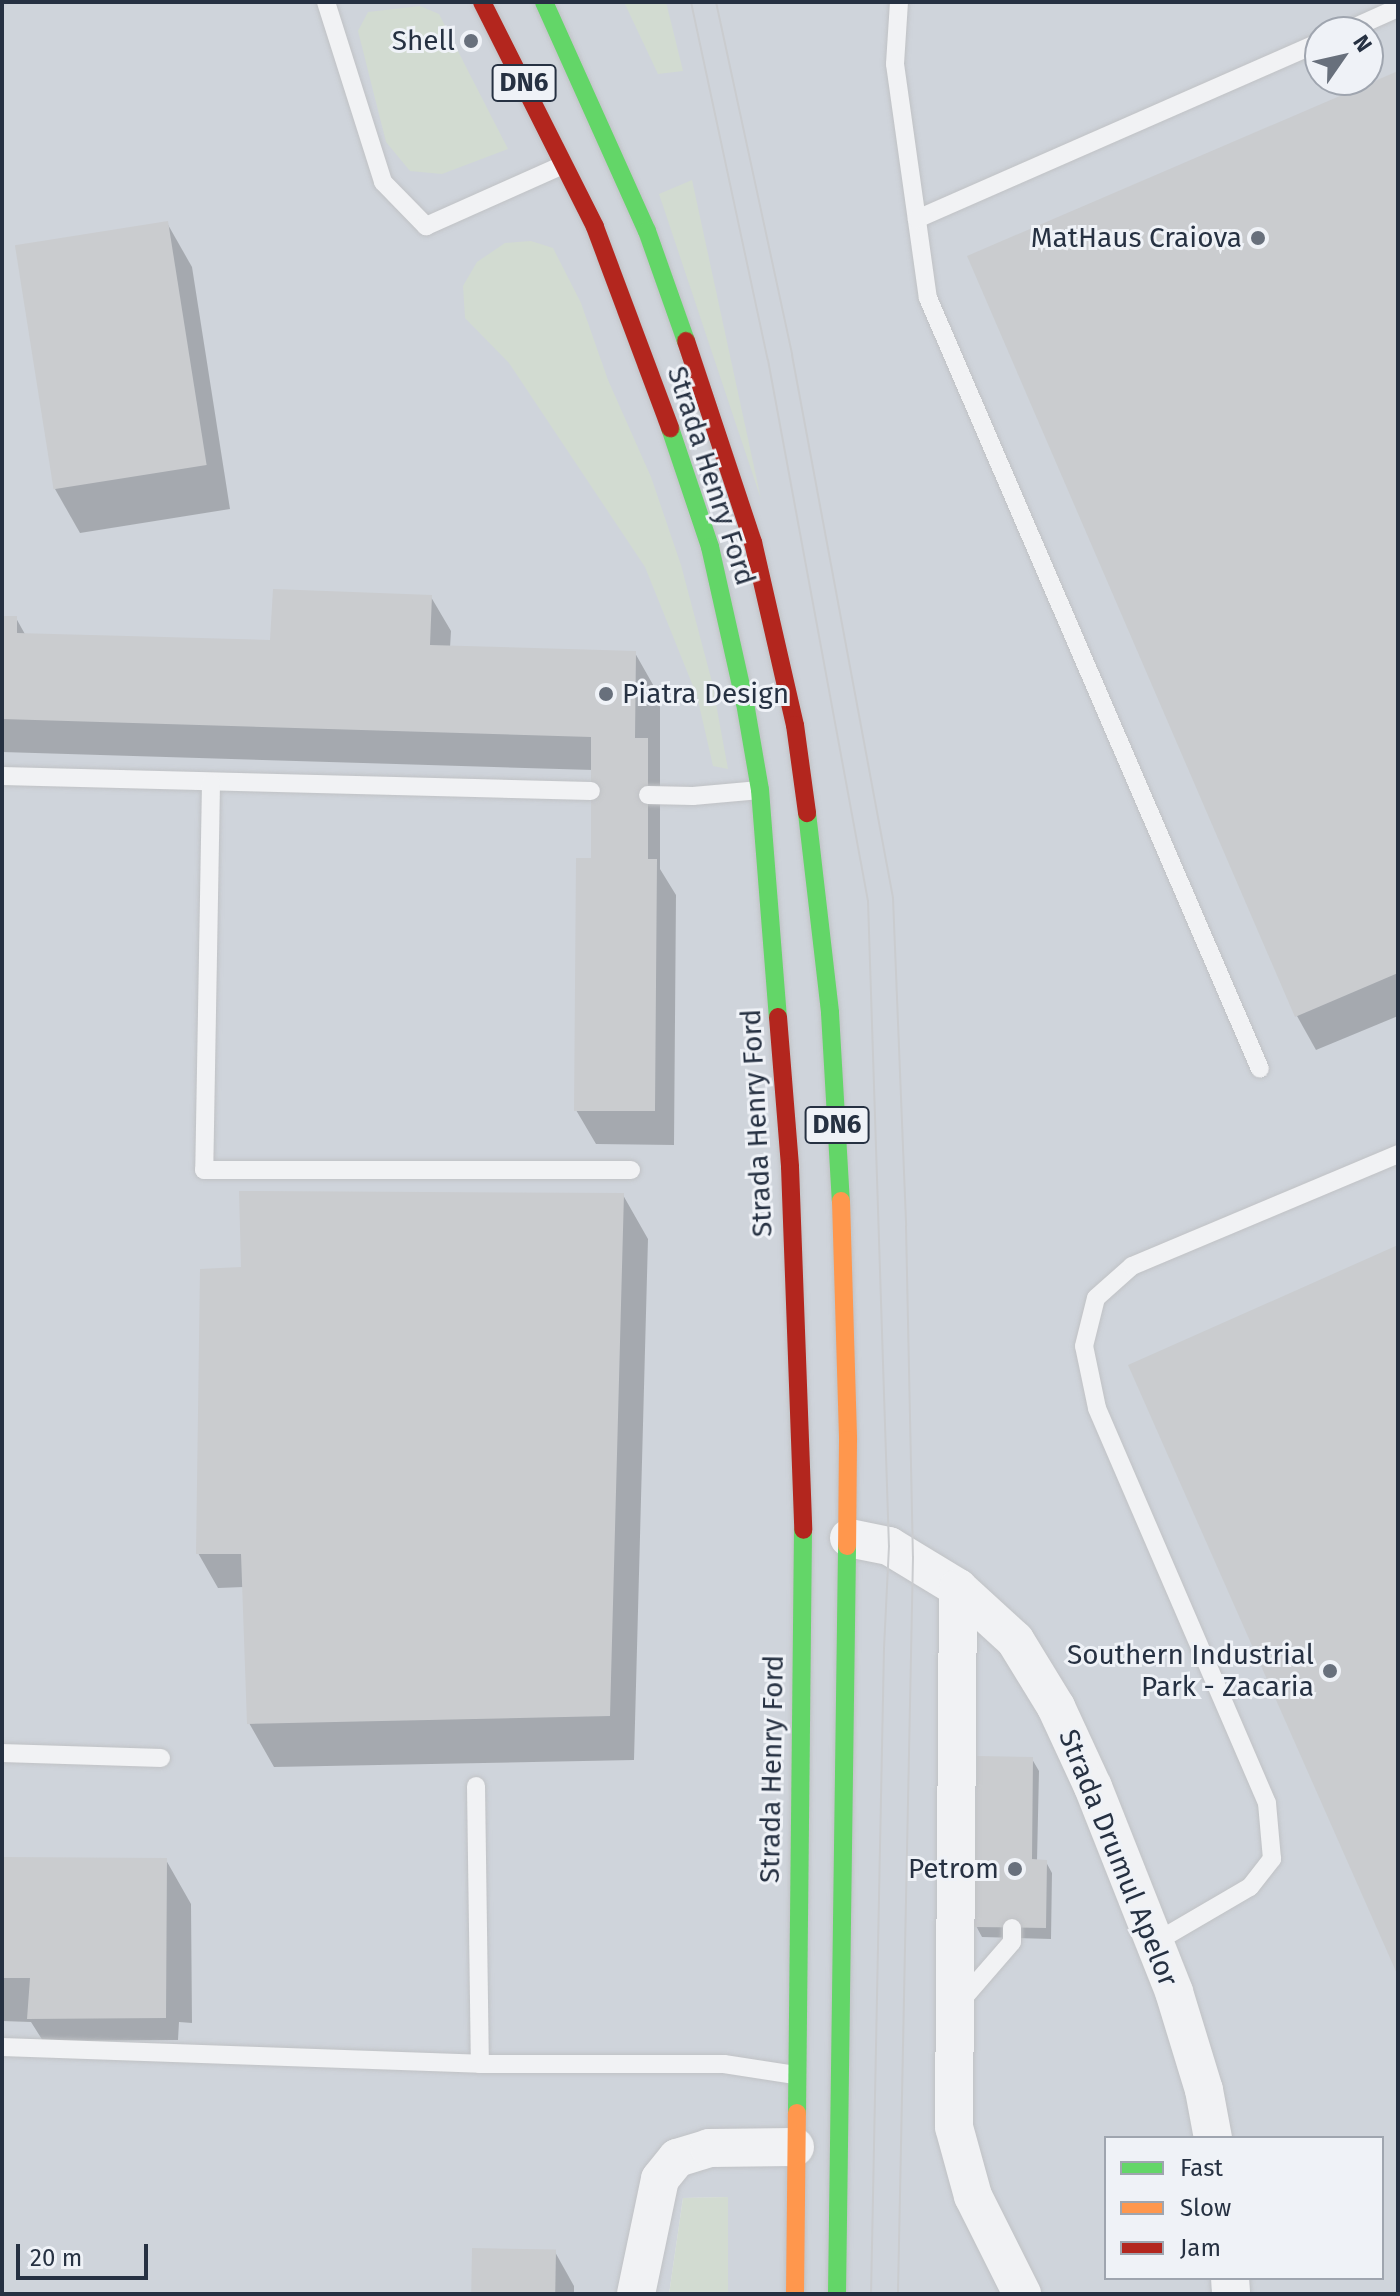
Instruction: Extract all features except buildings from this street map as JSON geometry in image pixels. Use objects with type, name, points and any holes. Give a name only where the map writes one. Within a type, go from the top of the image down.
[{"type":"main road","name":"Strada Henry Ford","points":[[482,2],[566,164],[618,287],[710,547],[760,790],[790,1167],[803,1531],[795,2294]]},
{"type":"main road","name":"Strada Henry Ford","points":[[544,2],[619,162],[683,328],[753,542],[795,725],[831,1027],[840,1173],[849,1538],[837,2294]]},
{"type":"street","name":"Strada Drumul Apelor","points":[[849,1538],[889,1546],[958,1588],[1015,1640],[1056,1707],[1093,1787],[1174,1992],[1204,2090],[1213,2136]]},
{"type":"street","points":[[958,1588],[964,1850],[955,2007],[954,2127],[973,2196],[1022,2294]]},
{"type":"street","points":[[636,2294],[660,2179],[677,2158],[709,2148],[795,2147]]},
{"type":"lane","points":[[326,2],[383,182],[426,226],[566,164]]},
{"type":"lane","points":[[899,2],[895,64],[928,298],[1260,1069]]},
{"type":"lane","points":[[917,219],[1304,49]]},
{"type":"lane","points":[[2,776],[591,791]]},
{"type":"lane","points":[[211,783],[204,1170],[631,1170]]},
{"type":"lane","points":[[648,795],[693,796],[760,790]]},
{"type":"lane","points":[[1154,1943],[1250,1887],[1272,1859],[1267,1803],[1097,1408],[1084,1346],[1096,1298],[1132,1266],[1398,1154]]},
{"type":"lane","points":[[2,1753],[161,1758]]},
{"type":"lane","points":[[476,1786],[480,2064]]},
{"type":"lane","points":[[955,2007],[1012,1942],[1012,1928]]},
{"type":"lane","points":[[2,2047],[480,2064],[724,2064],[795,2075]]},
{"type":"shaded area","points":[[2,2],[1398,2],[1398,2294],[728,2294],[727,2197],[683,2198],[669,2294],[2,2294]]},
{"type":"shaded area","points":[[624,2],[666,2],[683,71],[658,74]]},
{"type":"shaded area","points":[[420,6],[439,14],[508,149],[442,174],[410,171],[386,142],[358,31],[368,12]]},
{"type":"shaded area","points":[[692,180],[761,499],[659,194]]},
{"type":"shaded area","points":[[531,241],[553,248],[581,303],[608,380],[651,477],[681,565],[712,682],[728,769],[713,766],[697,696],[645,567],[509,363],[465,318],[463,286],[477,262],[505,243]]},
{"type":"shaded area","points":[[728,2197],[728,2294],[669,2294],[683,2198]]},
{"type":"tram line","points":[[691,2],[768,360],[868,901],[889,1546],[884,1648],[871,2294]]},
{"type":"tram line","points":[[716,2],[792,355],[893,898],[906,1226],[913,1557],[898,2294]]},
{"type":"traffic: fast","points":[[544,2],[647,231],[686,341]]},
{"type":"traffic: fast","points":[[670,428],[710,547],[745,703],[760,790],[778,1017]]},
{"type":"traffic: fast","points":[[807,813],[830,1013],[841,1201]]},
{"type":"traffic: fast","points":[[797,2113],[803,1530]]},
{"type":"traffic: fast","points":[[837,2294],[847,1546]]},
{"type":"traffic: slow","points":[[841,1201],[848,1440],[847,1546]]},
{"type":"traffic: slow","points":[[795,2294],[797,2113]]},
{"type":"traffic: jam","points":[[482,2],[595,227],[670,428]]},
{"type":"traffic: jam","points":[[686,341],[753,542],[795,725],[807,813]]},
{"type":"traffic: jam","points":[[778,1017],[790,1167],[803,1530]]},
{"type":"place","name":"Shell","points":[[471,41]]},
{"type":"place","name":"MatHaus Craiova","points":[[1258,238]]},
{"type":"place","name":"Piatra Design","points":[[606,694]]},
{"type":"place","name":"Southern Industrial Park - Zacaria","points":[[1330,1671]]},
{"type":"place","name":"Petrom","points":[[1015,1869]]}]
